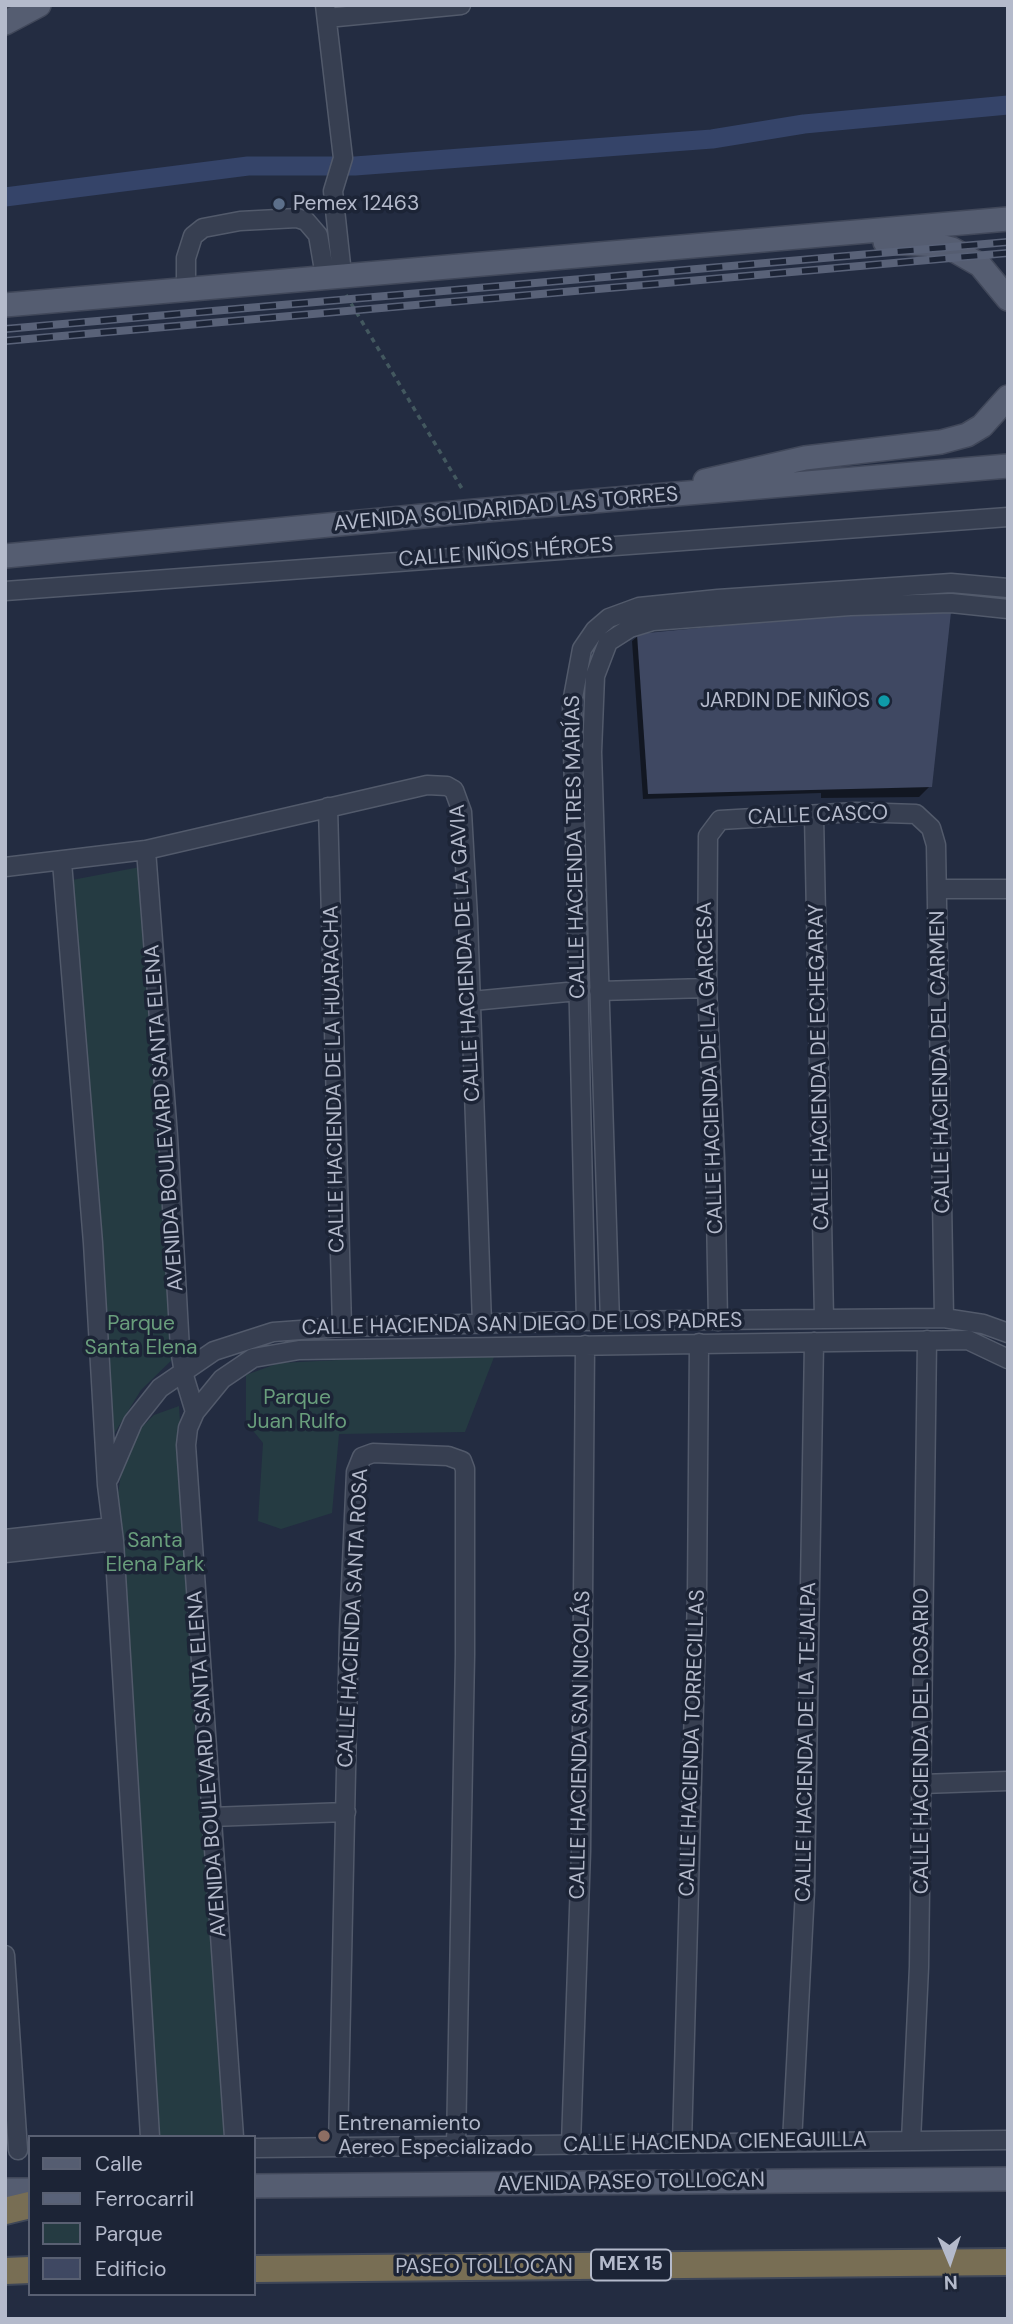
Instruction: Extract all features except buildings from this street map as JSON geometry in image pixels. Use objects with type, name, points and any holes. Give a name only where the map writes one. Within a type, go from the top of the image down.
[{"type":"highway","points":[[5,2211],[28,2205]]},
{"type":"highway","name":"PASEO TOLLOCAN","points":[[256,2269],[1008,2262]]},
{"type":"highway","points":[[5,2271],[28,2270]]},
{"type":"main road","points":[[5,8],[11,5]]},
{"type":"main road","points":[[5,23],[40,5]]},
{"type":"main road","points":[[5,305],[1008,219]]},
{"type":"main road","points":[[682,248],[884,242],[937,245],[980,265],[1008,299]]},
{"type":"main road","points":[[662,495],[738,471],[805,458],[942,442],[967,435],[982,426],[1008,397]]},
{"type":"main road","name":"AVENIDA SOLIDARIDAD LAS TORRES","points":[[5,556],[475,511],[1008,466]]},
{"type":"main road","name":"AVENIDA PASEO TOLLOCAN","points":[[256,2186],[1008,2179]]},
{"type":"main road","points":[[5,2190],[28,2190]]},
{"type":"street","points":[[334,275],[333,191],[343,158],[326,12],[461,5]]},
{"type":"street","points":[[186,288],[186,258],[193,236],[203,228],[240,221],[298,218],[306,221],[317,235],[334,275]]},
{"type":"street","name":"CALLE NIÑOS HÉROES","points":[[5,590],[1008,517]]},
{"type":"street","points":[[602,636],[621,613],[666,604],[951,583],[1008,588]]},
{"type":"street","points":[[602,636],[653,621],[850,606],[951,603],[1008,608]]},
{"type":"street","name":"CALLE HACIENDA TRES MARÍAS","points":[[586,1321],[578,991],[587,911],[592,701],[602,636]]},
{"type":"street","name":"CALLE HACIENDA DE LA GAVIA","points":[[5,867],[146,850],[427,785],[447,786],[458,795],[463,825],[472,1001],[482,1325]]},
{"type":"street","name":"CALLE HACIENDA DE LA HUARACHA","points":[[328,807],[342,1327]]},
{"type":"street","name":"CALLE CASCO","points":[[720,820],[814,815],[916,814]]},
{"type":"street","name":"CALLE HACIENDA DEL CARMEN","points":[[916,814],[932,828],[939,889],[944,1318]]},
{"type":"street","name":"CALLE HACIENDA DE ECHEGARAY","points":[[814,815],[824,1319]]},
{"type":"street","name":"CALLE HACIENDA DE LA GARCESA","points":[[718,1321],[715,1158],[707,988],[706,849],[708,836],[720,820]]},
{"type":"street","name":"AVENIDA BOULEVARD SANTA ELENA","points":[[146,850],[184,1371],[195,1412],[186,1444],[234,2135]]},
{"type":"street","points":[[62,862],[93,1243],[150,2135]]},
{"type":"street","points":[[939,889],[1008,889]]},
{"type":"street","name":"CALLE HACIENDA TRES MARÍAS","points":[[587,911],[599,991],[610,1322]]},
{"type":"street","points":[[599,991],[707,988]]},
{"type":"street","points":[[472,1001],[578,991]]},
{"type":"street","points":[[581,1100],[603,1098]]},
{"type":"street","name":"CALLE HACIENDA SAN DIEGO DE LOS PADRES","points":[[107,1485],[133,1422],[160,1388],[214,1351],[273,1332],[342,1327],[586,1321],[944,1318],[983,1324],[1008,1333]]},
{"type":"street","points":[[774,1321],[775,1342]]},
{"type":"street","points":[[425,1326],[426,1349]]},
{"type":"street","name":"CALLE HACIENDA DEL ROSARIO","points":[[911,2141],[919,1967],[927,1340]]},
{"type":"street","name":"CALLE HACIENDA SAN DIEGO DE LOS PADRES","points":[[195,1412],[231,1370],[253,1358],[299,1350],[968,1340],[1008,1359]]},
{"type":"street","name":"CALLE HACIENDA DE LA TEJALPA","points":[[792,2142],[805,1890],[814,1342]]},
{"type":"street","name":"CALLE HACIENDA TORRECILLAS","points":[[682,2143],[697,1595],[699,1343]]},
{"type":"street","name":"CALLE HACIENDA SAN NICOLÁS","points":[[571,2144],[581,1850],[585,1345]]},
{"type":"street","name":"CALLE HACIENDA SANTA ROSA","points":[[338,2147],[349,1630],[358,1462],[362,1457],[373,1453],[456,1457],[462,1461],[464,1469],[465,1629],[456,2146]]},
{"type":"street","points":[[5,1539],[113,1534]]},
{"type":"street","points":[[5,1553],[113,1534]]},
{"type":"street","points":[[922,1784],[1008,1781]]},
{"type":"street","points":[[211,1817],[346,1812]]},
{"type":"street","points":[[5,1955],[18,2150]]},
{"type":"street","name":"CALLE HACIENDA CIENEGUILLA","points":[[256,2148],[1008,2140]]},
{"type":"path","points":[[334,275],[475,511]]},
{"type":"green space","name":"Parque Santa Elena","points":[[140,867],[179,1353],[141,1390],[109,1442],[101,1234],[72,880]]},
{"type":"green space","name":"Parque Juan Rulfo","points":[[496,1352],[465,1432],[339,1434],[332,1513],[281,1529],[258,1521],[263,1443],[246,1422],[246,1375],[279,1363]]},
{"type":"green space","name":"Santa Elena Park","points":[[179,1406],[224,2135],[156,2135],[118,1493],[124,1457],[136,1433],[154,1415]]},
{"type":"waterway","points":[[5,197],[248,166],[355,166],[712,139],[804,124],[1008,105]]},
{"type":"railway","points":[[5,329],[1008,242]]},
{"type":"railway","points":[[5,341],[1008,253]]},
{"type":"place","name":"Pemex 12463","points":[[279,204]]},
{"type":"place","name":"JARDIN DE NIÑOS","points":[[884,701]]},
{"type":"place","name":"Entrenamiento Aereo Especializado","points":[[324,2136]]}]
